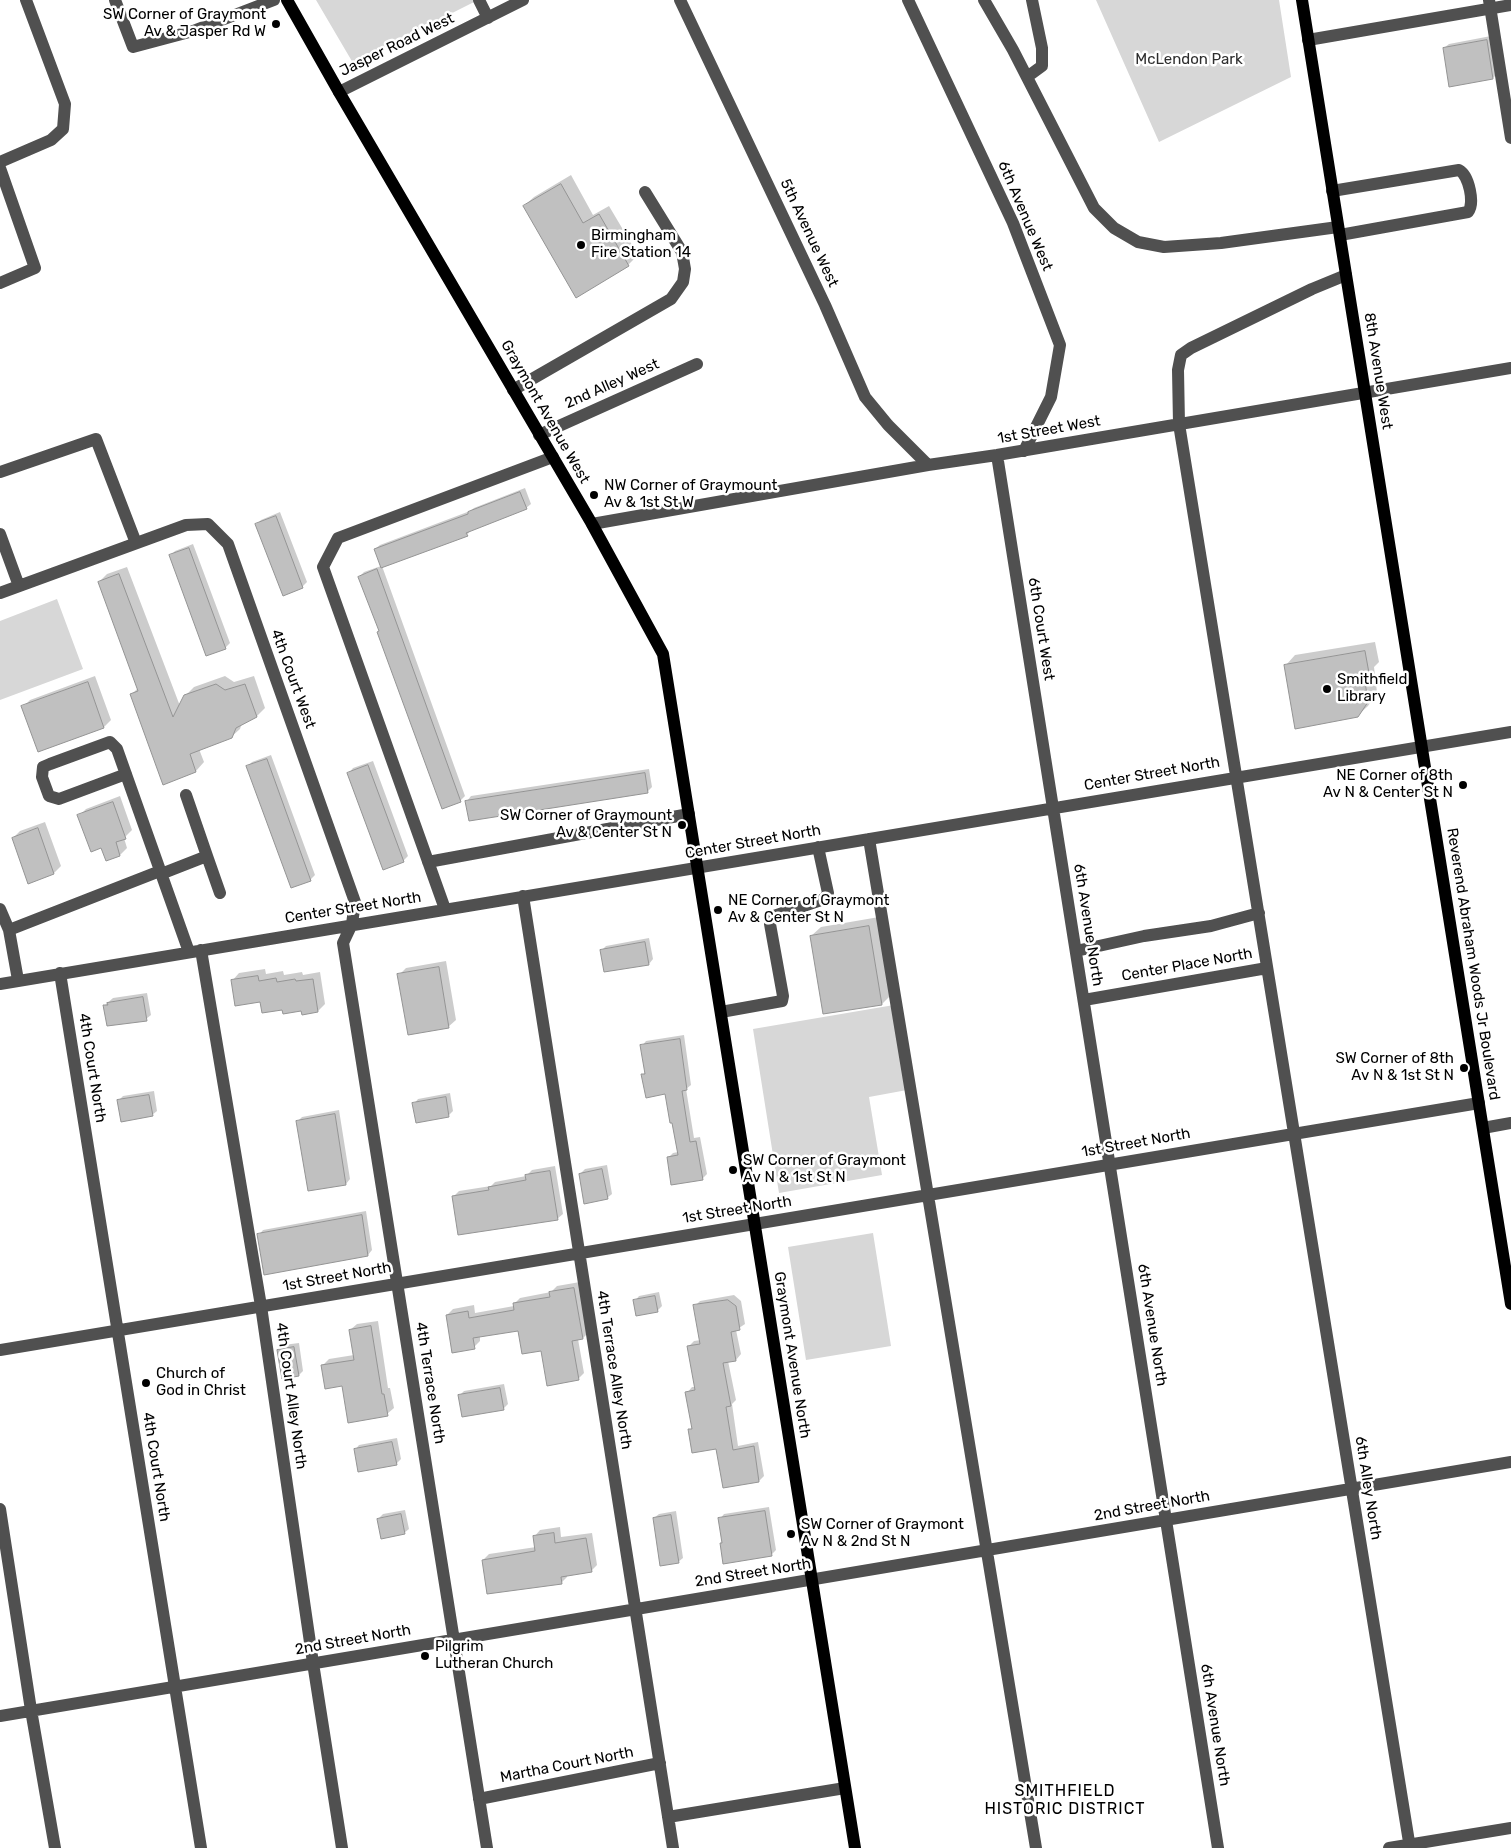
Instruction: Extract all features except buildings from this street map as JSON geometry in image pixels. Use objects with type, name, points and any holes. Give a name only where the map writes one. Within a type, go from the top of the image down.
[{"type":"main road","name":"Graymont Avenue West","points":[[287,0],[592,524],[663,654],[698,868]]},
{"type":"main road","name":"8th Avenue West","points":[[1302,0],[1422,747]]},
{"type":"main road","name":"Reverend Abraham Woods Jr Boulevard","points":[[1422,747],[1511,1304]]},
{"type":"main road","name":"Graymont Avenue North","points":[[698,868],[855,1848]]},
{"type":"street","points":[[0,162],[51,140],[63,129],[65,104],[26,0]]},
{"type":"street","points":[[115,0],[133,47],[193,31],[274,0]]},
{"type":"street","points":[[479,0],[488,18]]},
{"type":"street","name":"Jasper Road West","points":[[339,92],[523,0]]},
{"type":"street","name":"5th Avenue West","points":[[680,0],[825,305],[865,397],[882,419],[928,465]]},
{"type":"street","name":"6th Avenue West","points":[[908,0],[1014,223],[1060,345],[1051,397],[1024,451]]},
{"type":"street","points":[[984,0],[1027,78],[1094,208],[1114,228],[1138,242],[1164,247],[1339,231],[1468,212],[1472,205],[1468,179],[1459,170],[1332,191]]},
{"type":"street","points":[[1027,78],[1042,66],[1042,48],[1032,0]]},
{"type":"street","points":[[1308,40],[1489,4],[1511,6]]},
{"type":"street","points":[[1489,4],[1511,138]]},
{"type":"street","points":[[0,168],[34,268],[0,282]]},
{"type":"street","points":[[513,390],[671,299],[683,282],[685,269],[682,252],[646,192]]},
{"type":"street","name":"6th Alley North","points":[[1346,275],[1312,289],[1191,348],[1181,355],[1178,370],[1179,424],[1410,1846]]},
{"type":"street","name":"2nd Alley West","points":[[540,435],[697,364]]},
{"type":"street","name":"1st Street West","points":[[592,524],[928,465],[1024,451],[1511,368]]},
{"type":"street","points":[[0,472],[96,439],[136,543],[0,593]]},
{"type":"street","name":"6th Court West","points":[[997,455],[1053,807]]},
{"type":"street","points":[[445,909],[322,567],[338,538],[552,457]]},
{"type":"street","name":"4th Court West","points":[[136,543],[186,526],[208,524],[228,544],[355,902],[352,924]]},
{"type":"street","points":[[0,534],[20,586]]},
{"type":"street","name":"Center Street North","points":[[0,984],[1511,732]]},
{"type":"street","name":"4th Court Alley North","points":[[126,774],[59,799],[49,796],[42,777],[43,767],[50,764],[110,742],[117,749],[126,774],[161,872],[195,951],[261,1306],[342,1848]]},
{"type":"street","points":[[186,795],[220,892]]},
{"type":"street","name":"6th Avenue North","points":[[1053,807],[1218,1848]]},
{"type":"street","points":[[428,862],[689,814]]},
{"type":"street","points":[[869,839],[1036,1848]]},
{"type":"street","points":[[721,1012],[782,1001],[783,996],[770,924],[771,917],[824,899],[828,893],[818,847]]},
{"type":"street","points":[[9,930],[207,856]]},
{"type":"street","name":"4th Terrace Alley North","points":[[523,896],[673,1848]]},
{"type":"street","points":[[0,909],[9,930],[18,980]]},
{"type":"street","points":[[1076,951],[1144,936],[1210,926],[1259,913]]},
{"type":"street","name":"4th Terrace North","points":[[352,924],[343,943],[487,1848]]},
{"type":"street","name":"Center Place North","points":[[1084,1000],[1267,968]]},
{"type":"street","name":"4th Court North","points":[[60,973],[201,1848]]},
{"type":"street","name":"1st Street North","points":[[0,1350],[1479,1102]]},
{"type":"street","points":[[1483,1128],[1511,1123]]},
{"type":"street","name":"2nd Street North","points":[[0,1716],[1511,1462]]},
{"type":"street","points":[[0,1509],[31,1710],[55,1848]]},
{"type":"street","name":"Martha Court North","points":[[480,1799],[660,1763]]},
{"type":"street","points":[[668,1817],[845,1788]]},
{"type":"street","points":[[1388,1848],[1410,1846],[1511,1828]]},
{"type":"green space","points":[[316,0],[478,0],[353,63]]},
{"type":"green space","name":"McLendon Park","points":[[1096,0],[1279,0],[1291,77],[1159,142]]},
{"type":"green space","points":[[57,599],[83,669],[0,700],[0,621]]},
{"type":"green space","points":[[894,1005],[907,1090],[869,1097],[882,1175],[779,1193],[753,1029]]},
{"type":"green space","points":[[873,1233],[891,1346],[806,1360],[788,1247]]},
{"type":"place","name":"SW Corner of Graymont Av & Jasper Rd W","points":[[276,24]]},
{"type":"place","name":"Birmingham Fire Station 14","points":[[581,245]]},
{"type":"place","name":"NW Corner of Graymount Av & 1st St W","points":[[594,495]]},
{"type":"place","name":"Smithfield Library","points":[[1327,689]]},
{"type":"place","name":"NE Corner of 8th Av N & Center St N","points":[[1463,785]]},
{"type":"place","name":"SW Corner of Graymount Av & Center St N","points":[[682,825]]},
{"type":"place","name":"NE Corner of Graymont Av & Center St N","points":[[718,910]]},
{"type":"place","name":"SW Corner of 8th Av N & 1st St N","points":[[1464,1068]]},
{"type":"place","name":"SW Corner of Graymont Av N & 1st St N","points":[[733,1170]]},
{"type":"place","name":"Church of God in Christ","points":[[146,1383]]},
{"type":"place","name":"SW Corner of Graymont Av N & 2nd St N","points":[[791,1534]]},
{"type":"place","name":"Pilgrim Lutheran Church","points":[[425,1656]]},
{"type":"district","name":"SMITHFIELD HISTORIC DISTRICT","points":[[1065,1800]]}]
